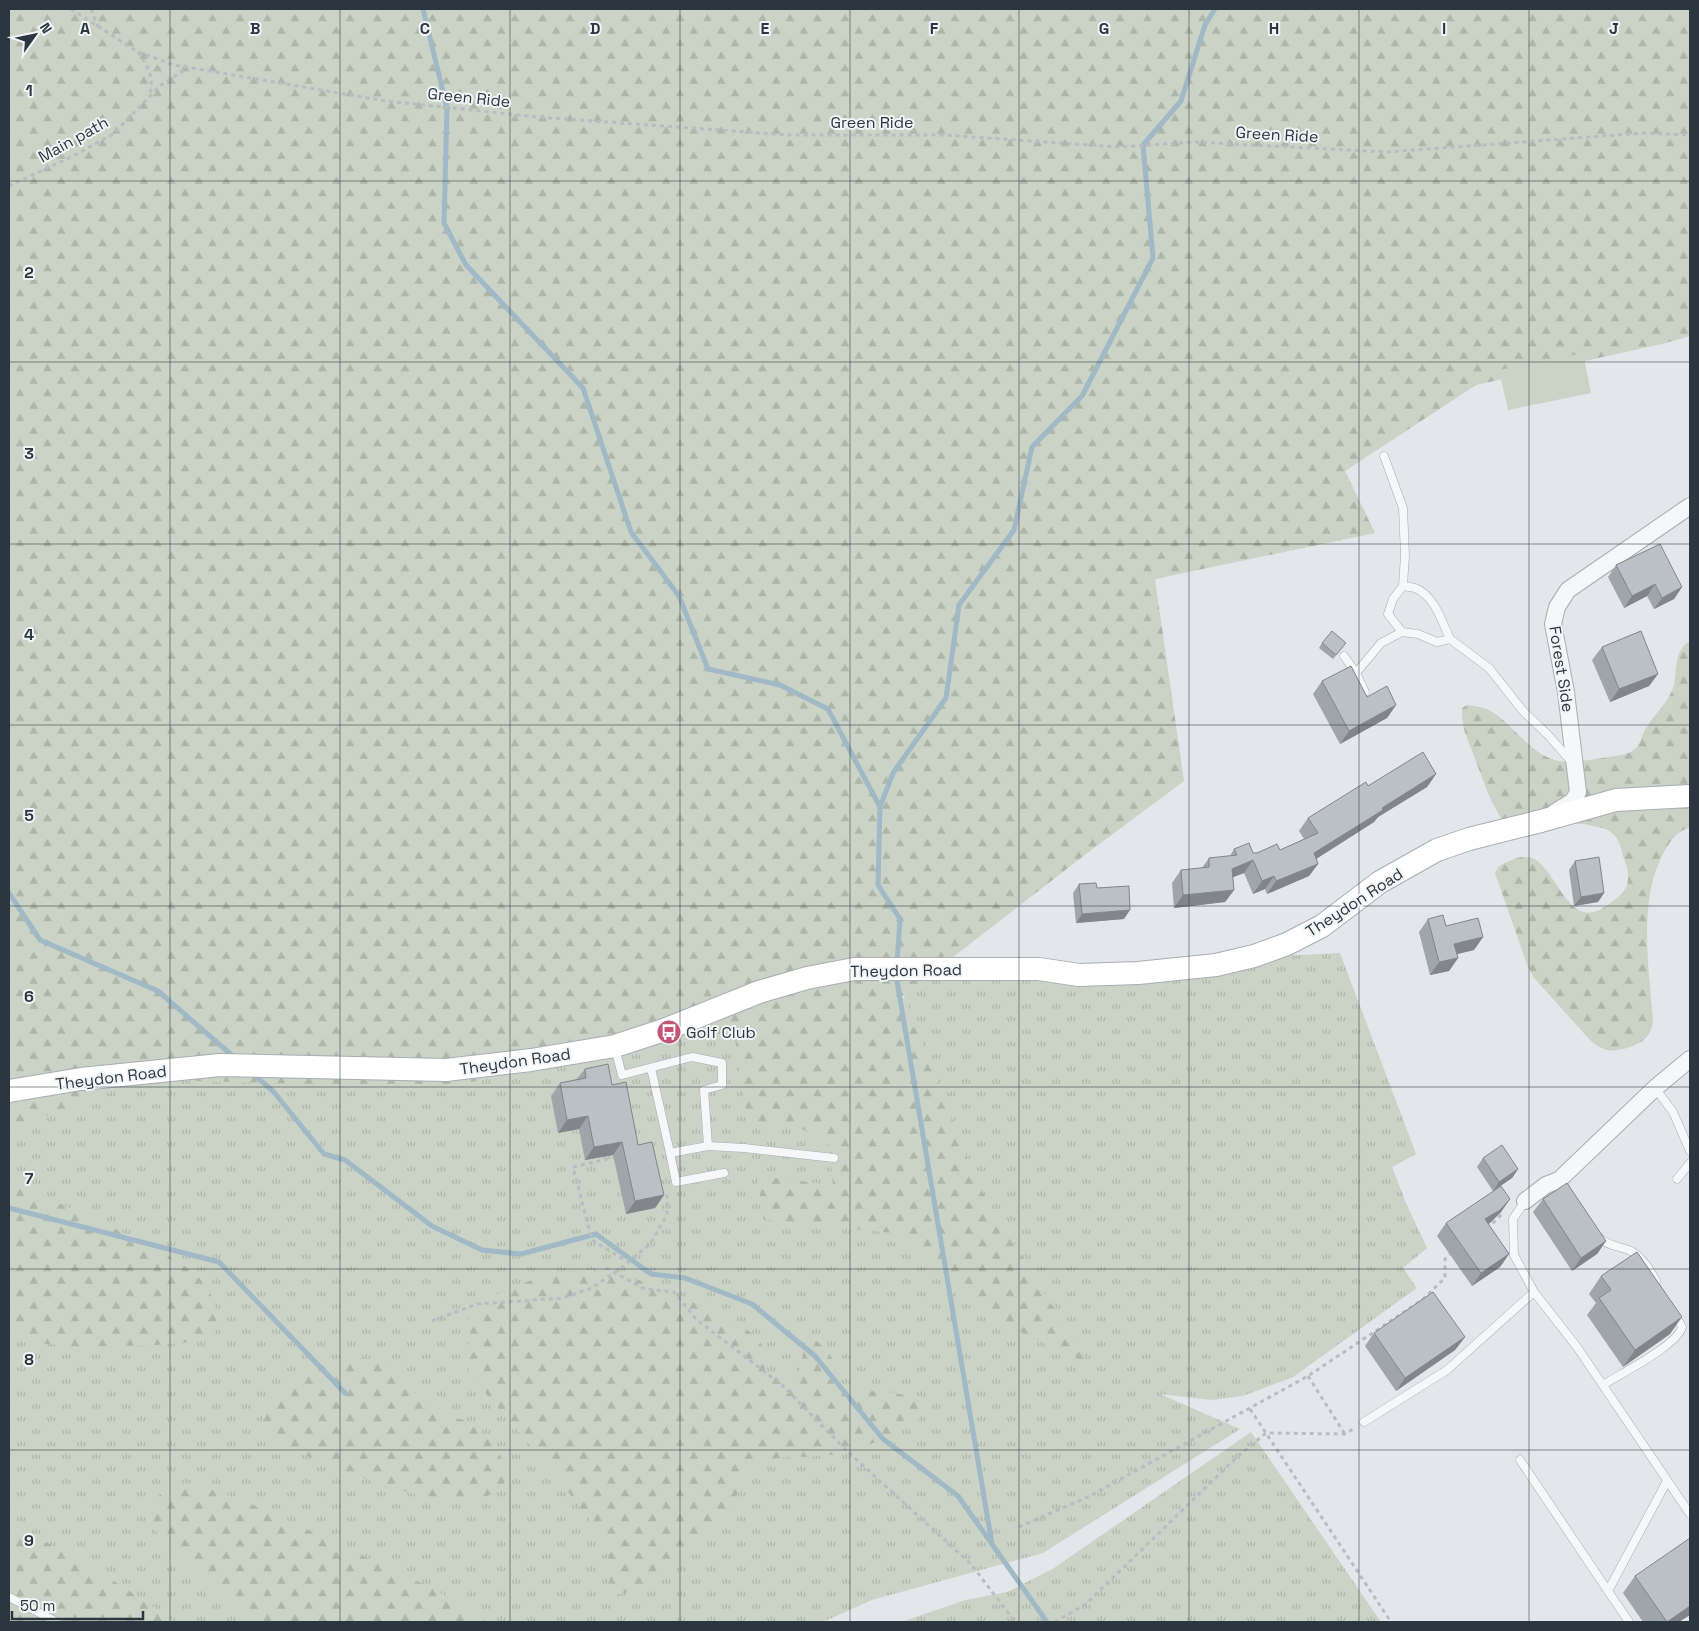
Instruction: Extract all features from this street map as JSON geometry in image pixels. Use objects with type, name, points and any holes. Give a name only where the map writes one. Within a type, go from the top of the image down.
[{"type":"street","name":"Forest Side","points":[[1541,821],[1573,801],[1578,792],[1566,692],[1553,624],[1557,607],[1568,590],[1690,506]]},
{"type":"street","name":"Theydon Road","points":[[9,1091],[81,1079],[220,1065],[446,1070],[531,1060],[615,1046],[664,1030],[759,992],[807,978],[854,969],[1039,969],[1089,975],[1138,973],[1216,965],[1254,956],[1287,944],[1322,926],[1380,882],[1436,850],[1469,839],[1616,800],[1690,796]]},
{"type":"street","points":[[1525,1201],[1546,1185],[1561,1183],[1655,1088],[1690,1059]]},
{"type":"lane","points":[[1384,456],[1403,508],[1405,554],[1403,586],[1393,599],[1388,614],[1402,632]]},
{"type":"lane","points":[[1403,586],[1416,589],[1430,599],[1450,639],[1489,668],[1522,711],[1548,735],[1575,766]]},
{"type":"lane","points":[[1356,673],[1381,644],[1402,632],[1418,634],[1437,642],[1450,639]]},
{"type":"lane","points":[[1344,656],[1356,673],[1365,692]]},
{"type":"lane","points":[[615,1046],[622,1075],[692,1057],[722,1062],[722,1085],[704,1090],[708,1146]]},
{"type":"lane","points":[[651,1068],[676,1182],[724,1173]]},
{"type":"lane","points":[[1655,1088],[1673,1112],[1690,1151]]},
{"type":"lane","points":[[670,1153],[708,1146],[834,1158]]},
{"type":"lane","points":[[1677,1179],[1690,1163]]},
{"type":"lane","points":[[1525,1201],[1513,1219],[1514,1255],[1534,1292],[1577,1347],[1690,1514]]},
{"type":"lane","points":[[1592,1228],[1602,1241],[1631,1252],[1643,1260],[1660,1287]]},
{"type":"lane","points":[[1364,1422],[1447,1370],[1534,1292]]},
{"type":"lane","points":[[1603,1385],[1670,1344],[1681,1332],[1682,1327],[1669,1303]]},
{"type":"lane","points":[[1520,1460],[1629,1622]]},
{"type":"lane","points":[[1608,1591],[1667,1481]]},
{"type":"lane","points":[[9,1597],[57,1622]]},
{"type":"path","name":"Green Ride","points":[[71,9],[138,52],[174,65],[386,101],[538,117],[789,135],[944,135],[1119,147],[1195,142],[1387,152],[1643,133],[1690,135]]},
{"type":"path","points":[[91,9],[98,27]]},
{"type":"path","points":[[138,52],[152,80],[150,96]]},
{"type":"path","name":"Main path","points":[[9,186],[75,155],[113,134],[161,85],[189,68]]},
{"type":"path","points":[[620,1156],[573,1167],[592,1240],[628,1262]]},
{"type":"path","points":[[432,1322],[477,1304],[563,1298],[592,1288],[650,1244],[667,1215],[666,1196],[676,1182]]},
{"type":"path","points":[[1019,1527],[1090,1496],[1308,1376],[1422,1300],[1445,1278],[1445,1259],[1450,1254]]},
{"type":"path","points":[[606,1268],[645,1289],[674,1292],[697,1320],[782,1385],[847,1451],[971,1564],[1015,1622]]},
{"type":"path","points":[[1308,1376],[1345,1434]]},
{"type":"path","points":[[1250,1409],[1391,1622]]},
{"type":"path","points":[[1056,1622],[1086,1604],[1238,1456],[1266,1433],[1345,1434],[1364,1422]]},
{"type":"green space","points":[[9,9],[1690,9],[1690,336],[1476,385],[1345,471],[1375,533],[1155,579],[1184,781],[900,998],[905,998],[977,1183],[1087,1363],[984,1315],[903,1234],[764,1220],[757,1176],[833,1185],[829,1145],[794,1124],[748,1125],[734,1032],[765,1025],[441,1088],[129,1079],[85,1085],[88,1094],[86,1100],[73,1108],[9,1127]]},
{"type":"green space","points":[[1583,353],[1591,393],[1508,410],[1499,370]]},
{"type":"green space","points":[[1690,641],[1690,828],[1678,833],[1667,846],[1656,869],[1651,890],[1647,934],[1653,1024],[1642,1042],[1622,1049],[1607,1050],[1590,1040],[1534,978],[1528,967],[1495,873],[1506,862],[1520,857],[1534,859],[1542,865],[1573,906],[1582,912],[1593,912],[1616,899],[1627,885],[1628,870],[1619,843],[1614,834],[1609,831],[1586,824],[1560,826],[1523,836],[1505,826],[1490,798],[1465,733],[1462,708],[1467,705],[1489,710],[1539,753],[1559,761],[1584,761],[1626,754],[1636,748],[1650,722],[1666,702],[1674,685],[1679,655],[1681,650]]},
{"type":"green space","points":[[9,911],[440,1088],[905,998],[896,975],[1340,953],[1416,1154],[1392,1167],[1427,1248],[1403,1268],[1417,1288],[1293,1377],[1243,1396],[1211,1400],[1160,1394],[1240,1429],[1043,1553],[872,1600],[823,1622],[9,1622]]},
{"type":"green space","points":[[9,1177],[43,1196],[150,1246],[190,1270],[205,1285],[213,1299],[220,1321],[215,1333],[191,1342],[78,1347],[36,1343],[9,1337]]},
{"type":"green space","points":[[592,1270],[634,1279],[659,1288],[698,1304],[745,1328],[760,1342],[764,1367],[769,1376],[790,1378],[796,1375],[801,1364],[806,1339],[811,1337],[823,1347],[835,1364],[834,1385],[855,1390],[913,1397],[923,1405],[922,1416],[910,1426],[876,1442],[851,1450],[821,1456],[769,1459],[752,1466],[745,1474],[733,1503],[715,1525],[689,1551],[648,1583],[632,1591],[615,1594],[610,1589],[607,1550],[589,1519],[553,1472],[487,1395],[464,1363],[463,1354],[471,1339],[471,1334],[465,1327],[465,1323],[490,1298],[518,1284],[569,1271]]},
{"type":"green space","points":[[356,1357],[372,1361],[390,1371],[442,1414],[461,1419],[475,1427],[499,1454],[506,1474],[504,1484],[497,1491],[475,1500],[455,1502],[439,1500],[373,1481],[315,1460],[273,1436],[264,1426],[265,1414],[269,1406],[285,1385],[293,1379],[329,1363]]},
{"type":"green space","points":[[1251,1432],[1381,1622],[901,1622],[966,1600],[1007,1592],[1054,1568]]},
{"type":"green space","points":[[185,1483],[225,1494],[284,1519],[435,1590],[487,1622],[252,1622],[178,1556],[153,1527],[145,1513],[162,1493]]},
{"type":"green space","points":[[9,1525],[94,1569],[135,1594],[174,1622],[9,1622]]},
{"type":"building","points":[[1660,544],[1682,587],[1662,598],[1655,584],[1632,596],[1616,565]]},
{"type":"building","points":[[1332,631],[1346,643],[1336,655],[1322,643]]},
{"type":"building","points":[[1641,631],[1658,674],[1619,689],[1602,647]]},
{"type":"building","points":[[1351,666],[1367,697],[1387,686],[1396,705],[1349,731],[1322,681]]},
{"type":"building","points":[[1423,752],[1436,774],[1314,853],[1318,864],[1276,881],[1274,876],[1262,881],[1253,860],[1232,869],[1234,890],[1183,895],[1181,870],[1209,867],[1209,858],[1237,855],[1234,849],[1249,843],[1253,853],[1277,844],[1280,850],[1318,833],[1308,818],[1366,782],[1368,786]]},
{"type":"building","points":[[1599,857],[1604,893],[1581,897],[1575,861]]},
{"type":"building","points":[[1096,883],[1097,888],[1129,886],[1130,910],[1082,914],[1079,884]]},
{"type":"building","points":[[1443,915],[1446,926],[1478,918],[1483,937],[1454,944],[1458,958],[1439,962],[1428,919]]},
{"type":"building","points":[[608,1064],[612,1085],[626,1082],[638,1145],[652,1142],[664,1195],[635,1201],[622,1142],[594,1147],[588,1116],[567,1120],[560,1083],[586,1078],[585,1069]]},
{"type":"building","points":[[1502,1145],[1518,1169],[1499,1182],[1483,1158]]},
{"type":"building","points":[[1567,1183],[1606,1241],[1581,1258],[1543,1199]]},
{"type":"building","points":[[1501,1186],[1510,1199],[1500,1210],[1485,1219],[1509,1254],[1481,1273],[1446,1223]]},
{"type":"building","points":[[1637,1252],[1682,1317],[1635,1350],[1599,1298],[1611,1290],[1601,1276]]},
{"type":"building","points":[[1433,1292],[1465,1337],[1405,1378],[1374,1333]]},
{"type":"building","points":[[1690,1538],[1690,1606],[1667,1622],[1635,1576]]},
{"type":"waterway","points":[[423,9],[447,108],[444,223],[466,265],[583,388],[631,532],[679,596],[708,669],[780,685],[828,709],[880,807]]},
{"type":"waterway","points":[[897,964],[900,919],[878,885],[880,807],[893,773],[946,698],[959,605],[1014,530],[1032,447],[1082,396],[1153,258],[1143,145],[1181,101],[1205,25],[1215,9]]},
{"type":"waterway","points":[[9,893],[40,940],[158,991],[234,1057]]},
{"type":"waterway","points":[[896,975],[992,1544]]},
{"type":"waterway","points":[[252,1073],[273,1091],[324,1154],[345,1160],[432,1226],[482,1250],[521,1254],[596,1234],[651,1274],[685,1278],[752,1304],[815,1356],[883,1439],[958,1496],[1047,1622]]},
{"type":"waterway","points":[[9,1208],[219,1262],[345,1393]]},
{"type":"place","name":"Golf Club","points":[[669,1032]]}]
